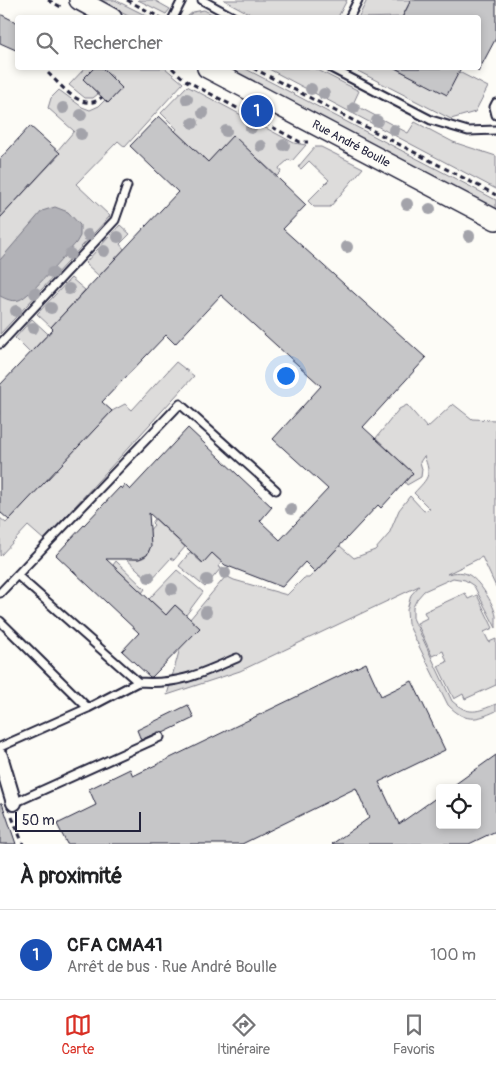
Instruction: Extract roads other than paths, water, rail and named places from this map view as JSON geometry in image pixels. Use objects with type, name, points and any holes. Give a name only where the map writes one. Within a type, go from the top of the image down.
[{"type":"street","points":[[79,0],[106,15]]},
{"type":"street","name":"Rue André Boulle","points":[[211,70],[496,220]]},
{"type":"street","points":[[0,756],[14,803]]},
{"type":"lane","points":[[174,15],[182,0]]},
{"type":"lane","points":[[202,0],[230,15]]},
{"type":"lane","points":[[350,15],[358,0]]},
{"type":"lane","points":[[335,70],[431,120],[468,131],[496,130]]},
{"type":"lane","points":[[496,103],[494,107],[496,115]]},
{"type":"lane","points":[[0,344],[115,220],[127,186]]},
{"type":"lane","points":[[0,593],[180,404],[276,490]]},
{"type":"lane","points":[[18,576],[138,682]]},
{"type":"lane","points":[[0,621],[88,708]]},
{"type":"lane","points":[[0,747],[88,708],[138,682],[159,684],[192,677],[237,658]]},
{"type":"lane","points":[[14,803],[160,736]]},
{"type":"place","name":"CFA CMA41","points":[[257,111]]}]
